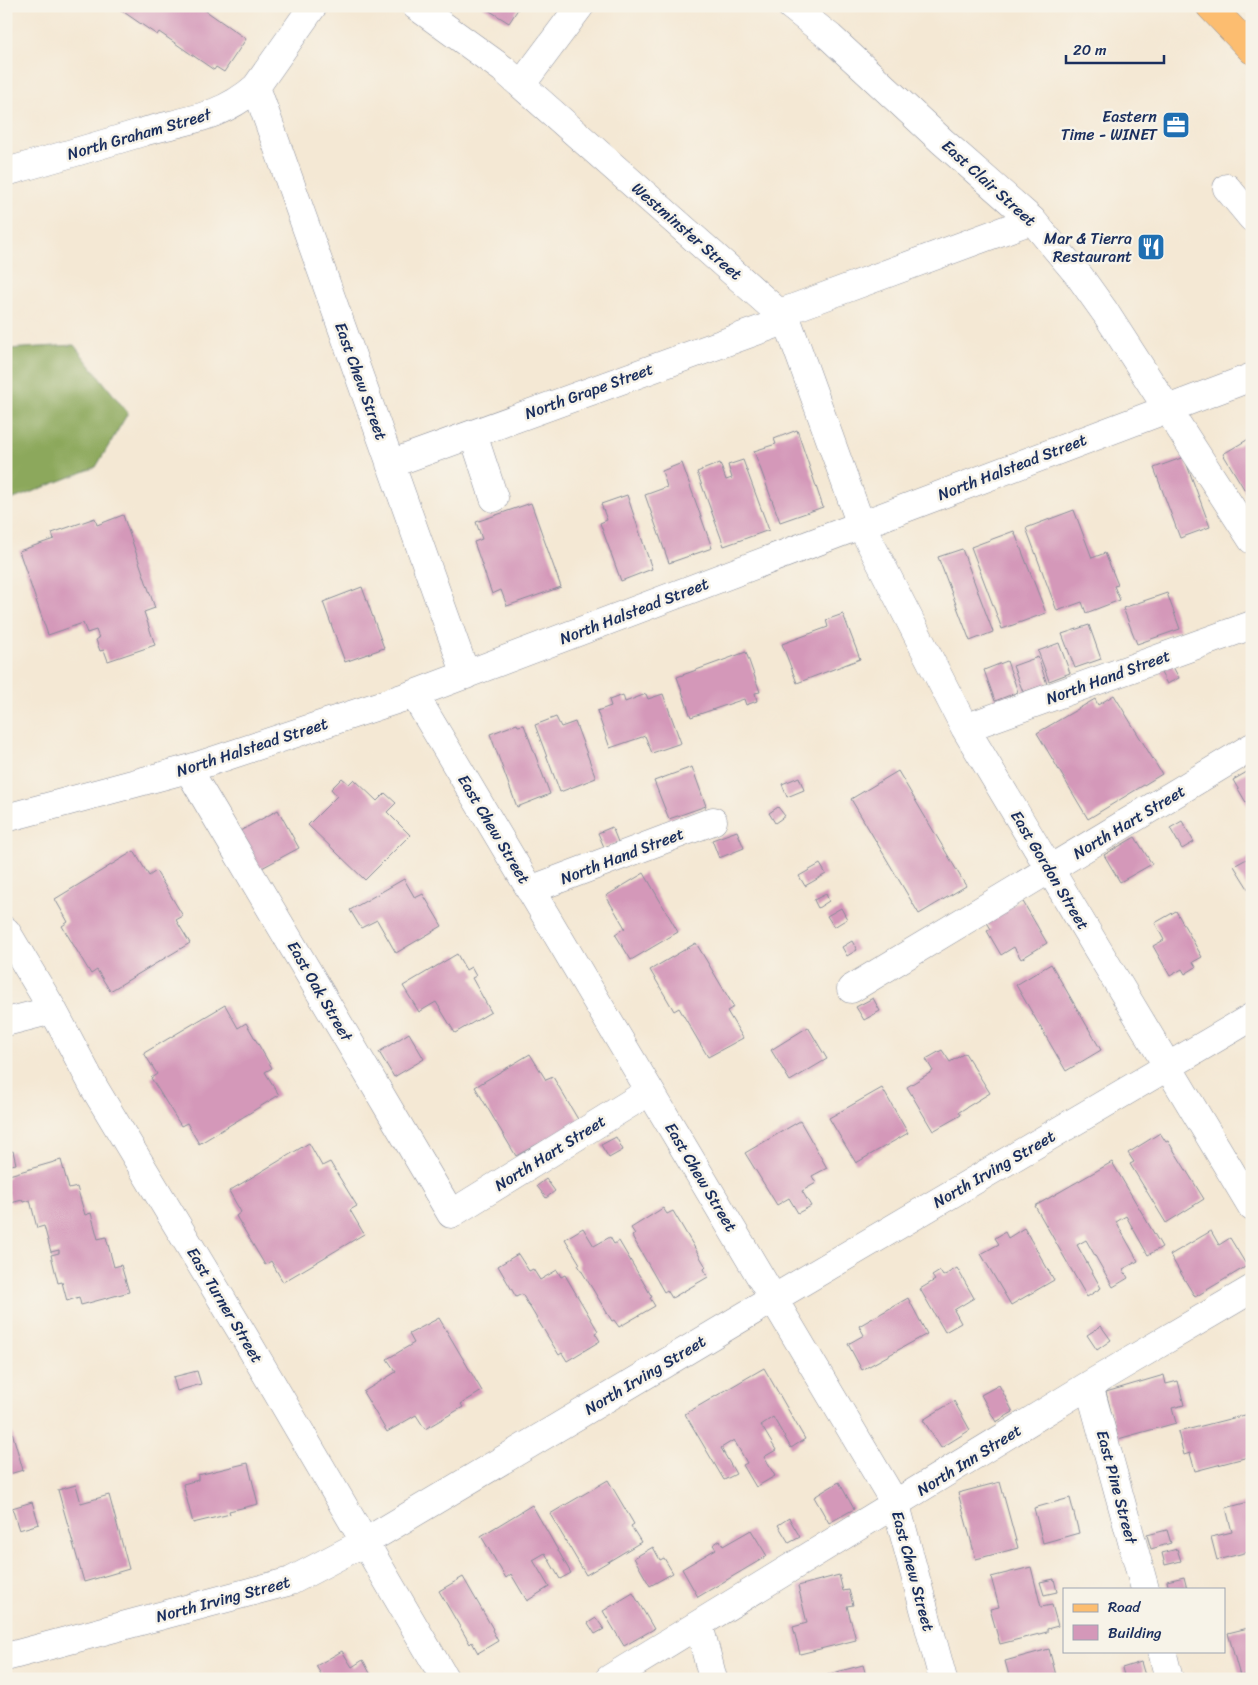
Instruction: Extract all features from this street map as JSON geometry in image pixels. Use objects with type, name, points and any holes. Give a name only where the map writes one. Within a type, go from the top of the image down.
[{"type":"main road","points":[[1212,7],[1252,50]]},
{"type":"street","name":"North Graham Street","points":[[6,172],[151,130],[215,114],[244,98],[256,87],[314,6]]},
{"type":"street","name":"Westminster Street","points":[[416,6],[521,84],[784,316],[861,525]]},
{"type":"street","points":[[521,84],[580,6]]},
{"type":"street","name":"East Clair Street","points":[[791,6],[830,37],[942,141],[1032,220],[1080,277],[1106,312],[1252,540]]},
{"type":"street","name":"East Chew Street","points":[[256,87],[466,675]]},
{"type":"street","points":[[1227,188],[1252,218]]},
{"type":"street","name":"North Grape Street","points":[[390,464],[784,316],[1032,220]]},
{"type":"street","name":"North Halstead Street","points":[[6,818],[188,769],[414,694],[1252,377]]},
{"type":"street","points":[[473,434],[494,498]]},
{"type":"street","name":"East Gordon Street","points":[[861,525],[965,728],[1252,1208]]},
{"type":"street","name":"North Hand Street","points":[[965,728],[1252,625]]},
{"type":"street","name":"East Chew Street","points":[[414,694],[896,1505],[943,1679]]},
{"type":"street","name":"North Hart Street","points":[[851,989],[1252,747]]},
{"type":"street","name":"East Oak Street","points":[[188,769],[450,1214]]},
{"type":"street","name":"North Hand Street","points":[[530,890],[713,821]]},
{"type":"street","name":"East Turner Street","points":[[6,931],[53,1010],[95,1090],[248,1344],[445,1679]]},
{"type":"street","points":[[6,1022],[53,1010]]},
{"type":"street","name":"North Irving Street","points":[[6,1657],[291,1581],[365,1542],[1252,1017]]},
{"type":"street","name":"North Hart Street","points":[[450,1214],[650,1091]]},
{"type":"street","name":"North Inn Street","points":[[609,1679],[1252,1288]]},
{"type":"street","name":"East Pine Street","points":[[1089,1386],[1145,1588]]},
{"type":"street","points":[[699,1625],[713,1679]]},
{"type":"street","points":[[1162,1652],[1169,1679]]},
{"type":"green space","points":[[74,345],[128,413],[96,467],[6,502],[6,349]]},
{"type":"building","points":[[115,6],[199,6],[246,39],[224,72],[216,67],[214,70],[159,32],[157,35]]},
{"type":"building","points":[[482,6],[520,6],[509,23]]},
{"type":"building","points":[[797,430],[823,507],[780,522],[754,451],[776,444],[774,439]]},
{"type":"building","points":[[1252,437],[1252,502],[1223,454]]},
{"type":"building","points":[[1184,457],[1210,527],[1180,538],[1154,468]]},
{"type":"building","points":[[743,460],[769,530],[724,546],[697,472],[720,463],[726,480],[732,478],[728,465]]},
{"type":"building","points":[[682,463],[712,548],[669,563],[645,495],[667,487],[662,471]]},
{"type":"building","points":[[627,495],[652,569],[621,581],[600,523],[607,520],[601,504]]},
{"type":"building","points":[[531,503],[561,587],[507,606],[501,590],[492,594],[474,542],[482,539],[476,522]]},
{"type":"building","points":[[1074,510],[1092,558],[1105,553],[1118,585],[1114,586],[1120,600],[1086,613],[1082,602],[1057,611],[1026,528]]},
{"type":"building","points":[[123,515],[155,608],[144,612],[155,645],[108,661],[104,650],[100,651],[96,640],[99,638],[96,630],[87,633],[83,623],[48,635],[19,551],[54,539],[52,533],[95,518],[97,525]]},
{"type":"building","points":[[1014,531],[1046,613],[1002,629],[971,547]]},
{"type":"building","points":[[962,549],[993,632],[970,641],[938,557]]},
{"type":"building","points":[[362,587],[384,648],[345,662],[323,602]]},
{"type":"building","points":[[1167,593],[1180,629],[1137,644],[1123,608]]},
{"type":"building","points":[[843,614],[860,659],[797,683],[782,644],[828,627],[826,620]]},
{"type":"building","points":[[1089,625],[1101,659],[1075,668],[1062,634]]},
{"type":"building","points":[[1059,643],[1070,673],[1049,681],[1038,651]]},
{"type":"building","points":[[746,652],[760,692],[755,693],[757,701],[746,705],[744,699],[691,717],[677,677]]},
{"type":"building","points":[[1038,657],[1047,684],[1023,692],[1013,666]]},
{"type":"building","points":[[1007,661],[1018,692],[995,701],[984,670]]},
{"type":"building","points":[[1172,665],[1179,678],[1167,684],[1160,671]]},
{"type":"building","points":[[646,694],[648,699],[663,694],[681,743],[652,753],[645,736],[610,748],[597,711],[611,706],[609,700],[623,695],[625,702]]},
{"type":"building","points":[[1114,695],[1162,774],[1088,819],[1037,733],[1095,699],[1098,705]]},
{"type":"building","points":[[556,717],[561,727],[575,722],[596,778],[560,792],[535,725]]},
{"type":"building","points":[[517,724],[518,726],[524,725],[550,794],[517,807],[490,734]]},
{"type":"building","points":[[692,767],[706,806],[669,819],[654,781]]},
{"type":"building","points":[[1252,769],[1252,813],[1233,780]]},
{"type":"building","points":[[898,771],[966,886],[919,914],[851,799]]},
{"type":"building","points":[[799,777],[804,790],[787,797],[782,784]]},
{"type":"building","points":[[342,778],[349,784],[354,779],[377,801],[385,793],[396,803],[387,812],[410,835],[365,880],[308,825],[337,796],[331,789]]},
{"type":"building","points":[[778,807],[785,816],[775,823],[769,813]]},
{"type":"building","points":[[278,810],[299,848],[260,869],[240,831]]},
{"type":"building","points":[[1182,821],[1194,842],[1182,849],[1170,828]]},
{"type":"building","points":[[612,827],[618,842],[604,847],[598,833]]},
{"type":"building","points":[[737,831],[744,848],[719,858],[712,840]]},
{"type":"building","points":[[1135,837],[1152,864],[1120,882],[1104,855]]},
{"type":"building","points":[[134,851],[149,876],[156,871],[183,916],[176,920],[190,943],[110,991],[97,970],[91,974],[62,926],[68,922],[55,899]]},
{"type":"building","points":[[1252,856],[1252,895],[1234,866]]},
{"type":"building","points":[[820,864],[826,874],[805,886],[799,876]]},
{"type":"building","points":[[644,873],[678,932],[631,960],[615,934],[625,928],[606,896]]},
{"type":"building","points":[[404,879],[415,898],[423,894],[442,926],[396,953],[377,920],[361,928],[350,910]]},
{"type":"building","points":[[826,894],[829,901],[818,908],[814,900]]},
{"type":"building","points":[[1022,900],[1047,943],[1021,959],[1014,947],[1001,955],[987,931],[991,929],[986,921]]},
{"type":"building","points":[[841,908],[847,919],[834,927],[827,916]]},
{"type":"building","points":[[1176,911],[1202,957],[1193,962],[1196,967],[1185,974],[1182,969],[1170,976],[1153,946],[1164,940],[1155,923]]},
{"type":"building","points":[[852,941],[857,950],[847,956],[842,947]]},
{"type":"building","points":[[696,943],[734,1007],[727,1011],[743,1038],[708,1057],[679,1008],[674,1011],[650,970]]},
{"type":"building","points":[[457,954],[466,970],[471,967],[476,976],[472,978],[491,1012],[455,1033],[436,1002],[419,1012],[403,986]]},
{"type":"building","points":[[1051,964],[1101,1050],[1066,1071],[1016,985]]},
{"type":"building","points":[[873,998],[880,1011],[864,1020],[856,1007]]},
{"type":"building","points":[[225,1005],[238,1028],[246,1023],[272,1068],[265,1072],[279,1095],[199,1144],[187,1123],[181,1126],[151,1078],[157,1074],[144,1053]]},
{"type":"building","points":[[808,1027],[827,1059],[790,1081],[771,1050]]},
{"type":"building","points":[[409,1033],[424,1059],[394,1077],[379,1052]]},
{"type":"building","points":[[942,1050],[950,1062],[965,1053],[990,1093],[959,1112],[961,1115],[933,1131],[907,1087],[933,1071],[926,1059]]},
{"type":"building","points":[[530,1054],[546,1080],[553,1077],[579,1121],[516,1156],[475,1087]]},
{"type":"building","points":[[882,1088],[908,1133],[856,1163],[829,1118]]},
{"type":"building","points":[[800,1121],[827,1168],[812,1176],[816,1183],[802,1191],[811,1206],[798,1213],[789,1198],[777,1205],[745,1153]]},
{"type":"building","points":[[1160,1133],[1166,1142],[1168,1141],[1204,1199],[1166,1223],[1130,1164],[1134,1162],[1128,1153]]},
{"type":"building","points":[[616,1137],[623,1150],[609,1158],[601,1145]]},
{"type":"building","points":[[309,1143],[322,1166],[330,1162],[357,1206],[350,1210],[364,1234],[283,1282],[271,1261],[265,1265],[236,1216],[241,1212],[229,1191]]},
{"type":"building","points":[[13,1151],[16,1164],[6,1166],[6,1153]]},
{"type":"building","points":[[61,1160],[69,1189],[77,1187],[85,1215],[91,1213],[98,1239],[106,1237],[114,1267],[121,1265],[129,1292],[81,1305],[79,1297],[67,1301],[62,1282],[58,1283],[51,1255],[59,1253],[59,1250],[51,1252],[44,1226],[37,1228],[30,1200],[11,1203],[6,1184],[6,1178],[9,1175]]},
{"type":"building","points":[[1112,1162],[1162,1247],[1148,1255],[1126,1216],[1116,1222],[1138,1261],[1123,1269],[1128,1278],[1113,1287],[1086,1240],[1077,1245],[1101,1288],[1087,1297],[1035,1206]]},
{"type":"building","points":[[546,1179],[555,1191],[546,1198],[537,1186]]},
{"type":"building","points":[[663,1208],[667,1214],[673,1211],[706,1267],[704,1269],[708,1277],[672,1298],[667,1290],[664,1292],[632,1236],[635,1234],[631,1228]]},
{"type":"building","points":[[583,1228],[594,1246],[610,1237],[614,1244],[619,1241],[652,1297],[650,1298],[655,1306],[619,1327],[614,1320],[612,1321],[578,1265],[580,1264],[565,1239]]},
{"type":"building","points":[[1024,1228],[1054,1280],[1011,1305],[981,1254],[999,1244],[995,1238],[1005,1232],[1008,1238]]},
{"type":"building","points":[[1211,1231],[1219,1245],[1230,1238],[1247,1266],[1195,1297],[1170,1255]]},
{"type":"building","points":[[518,1254],[529,1271],[533,1269],[540,1280],[557,1270],[561,1277],[565,1275],[598,1331],[595,1333],[600,1341],[567,1361],[562,1353],[559,1355],[522,1294],[516,1297],[498,1266]]},
{"type":"building","points":[[957,1268],[974,1298],[954,1310],[961,1323],[945,1332],[920,1289],[935,1280],[932,1276],[940,1271],[943,1276]]},
{"type":"building","points":[[908,1298],[927,1334],[862,1370],[848,1344],[864,1335],[859,1326]]},
{"type":"building","points":[[439,1318],[482,1391],[461,1404],[463,1407],[425,1429],[416,1415],[387,1432],[363,1392],[396,1372],[387,1359],[414,1343],[409,1334]]},
{"type":"building","points":[[1101,1326],[1111,1340],[1097,1350],[1087,1335]]},
{"type":"building","points":[[764,1368],[805,1439],[791,1448],[773,1417],[761,1425],[776,1450],[764,1457],[775,1476],[756,1487],[743,1465],[747,1463],[734,1440],[721,1448],[736,1474],[724,1480],[685,1414]]},
{"type":"building","points":[[197,1371],[201,1384],[177,1391],[173,1377]]},
{"type":"building","points":[[1164,1375],[1166,1384],[1178,1381],[1184,1405],[1172,1408],[1176,1423],[1118,1439],[1106,1392]]},
{"type":"building","points":[[999,1385],[1013,1412],[996,1422],[981,1395]]},
{"type":"building","points":[[954,1401],[970,1430],[941,1448],[923,1420]]},
{"type":"building","points":[[1249,1414],[1252,1425],[1252,1456],[1195,1471],[1190,1453],[1184,1455],[1178,1432]]},
{"type":"building","points":[[12,1432],[23,1470],[6,1475],[6,1434]]},
{"type":"building","points":[[248,1463],[258,1504],[229,1511],[230,1514],[193,1523],[183,1484],[198,1480],[198,1475]]},
{"type":"building","points":[[608,1480],[634,1524],[631,1526],[641,1542],[586,1575],[550,1514]]},
{"type":"building","points":[[839,1482],[854,1509],[829,1523],[814,1497]]},
{"type":"building","points":[[1000,1482],[1018,1548],[976,1559],[958,1493]]},
{"type":"building","points":[[76,1485],[81,1503],[109,1495],[129,1569],[84,1582],[58,1490]]},
{"type":"building","points":[[1070,1498],[1079,1533],[1043,1543],[1034,1508]]},
{"type":"building","points":[[1252,1501],[1252,1551],[1217,1560],[1211,1537],[1232,1532],[1226,1508]]},
{"type":"building","points":[[32,1502],[39,1524],[19,1530],[12,1508]]},
{"type":"building","points":[[532,1505],[571,1573],[560,1579],[545,1553],[533,1560],[549,1587],[527,1601],[511,1574],[506,1578],[481,1536]]},
{"type":"building","points":[[789,1518],[800,1537],[789,1543],[778,1525]]},
{"type":"building","points":[[751,1530],[767,1556],[698,1597],[682,1569],[716,1549],[713,1545],[720,1540],[723,1546]]},
{"type":"building","points":[[1167,1530],[1171,1543],[1151,1549],[1147,1535]]},
{"type":"building","points":[[653,1547],[660,1560],[664,1558],[673,1573],[650,1586],[634,1558]]},
{"type":"building","points":[[1177,1549],[1181,1561],[1165,1565],[1162,1553]]},
{"type":"building","points":[[1031,1567],[1041,1607],[1052,1605],[1058,1626],[1047,1629],[1047,1632],[1000,1644],[990,1609],[999,1607],[991,1577]]},
{"type":"building","points":[[839,1575],[843,1591],[849,1590],[853,1605],[847,1606],[856,1640],[800,1654],[793,1627],[807,1623],[798,1586]]},
{"type":"building","points":[[463,1577],[498,1641],[478,1653],[472,1642],[470,1644],[439,1591]]},
{"type":"building","points":[[1184,1577],[1187,1588],[1169,1588],[1167,1581]]},
{"type":"building","points":[[1054,1579],[1057,1592],[1044,1595],[1040,1582]]},
{"type":"building","points":[[633,1593],[654,1629],[624,1646],[603,1611]]},
{"type":"building","points":[[596,1618],[604,1629],[595,1634],[588,1623]]},
{"type":"building","points":[[1252,1627],[1252,1672],[1240,1676],[1228,1633]]},
{"type":"building","points":[[1049,1649],[1057,1679],[1010,1679],[1005,1661]]},
{"type":"building","points":[[342,1651],[352,1667],[363,1660],[373,1679],[324,1679],[316,1666]]},
{"type":"building","points":[[1141,1662],[1146,1679],[1125,1679],[1122,1668]]},
{"type":"building","points":[[863,1665],[867,1679],[814,1679],[814,1678]]},
{"type":"building","points":[[548,1672],[552,1679],[536,1679]]},
{"type":"place","name":"Eastern Time - WINET","points":[[1176,125]]},
{"type":"place","name":"Mar & Tierra Restaurant","points":[[1151,247]]}]
